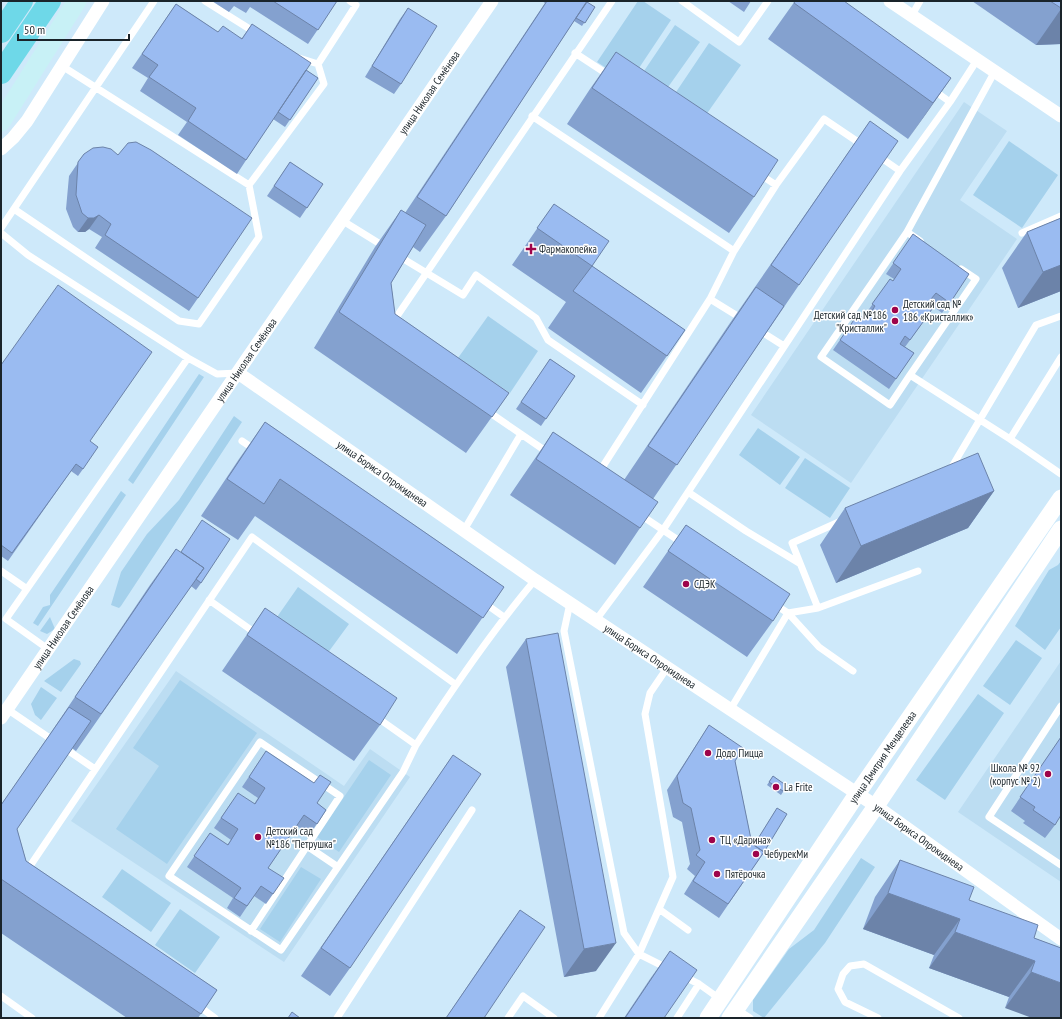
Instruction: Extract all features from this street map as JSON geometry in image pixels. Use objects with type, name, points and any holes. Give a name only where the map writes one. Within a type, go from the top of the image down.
[{"type":"highway","points":[[1,32],[22,1]]},
{"type":"highway","points":[[1,73],[50,1]]},
{"type":"main road","points":[[1,122],[77,1]]},
{"type":"street","points":[[1,149],[13,138],[27,121],[103,1]]},
{"type":"street","name":"улица Николая Семёнова","points":[[4,713],[492,1]]},
{"type":"street","points":[[890,1],[1061,116]]},
{"type":"street","name":"улица Бориса Опрокиднева","points":[[238,373],[535,580],[876,806],[1061,939]]},
{"type":"street","name":"улица Дмитрия Менделеева","points":[[708,1018],[857,794],[1061,498]]},
{"type":"street","name":"улица Дмитрия Менделеева","points":[[733,1013],[876,806],[1061,529]]},
{"type":"lane","points":[[1,228],[154,1]]},
{"type":"lane","points":[[205,1],[262,37]]},
{"type":"lane","points":[[249,185],[324,84],[318,64],[356,5],[350,1]]},
{"type":"lane","points":[[391,326],[532,116],[612,1]]},
{"type":"lane","points":[[682,1],[739,42],[768,1]]},
{"type":"lane","points":[[912,16],[920,1]]},
{"type":"lane","points":[[575,53],[614,79]]},
{"type":"lane","points":[[294,57],[318,64]]},
{"type":"lane","points":[[596,620],[663,530],[900,171],[950,102],[978,60]]},
{"type":"lane","points":[[14,209],[179,321],[199,324],[259,237],[249,185],[62,66]]},
{"type":"lane","points":[[957,266],[976,280],[890,405],[821,357],[907,232],[995,71]]},
{"type":"lane","points":[[924,84],[950,102]]},
{"type":"lane","points":[[532,116],[734,251]]},
{"type":"lane","points":[[593,483],[710,299],[734,251],[776,185],[824,119],[900,171]]},
{"type":"lane","points":[[750,168],[776,185]]},
{"type":"lane","points":[[1022,233],[1061,216]]},
{"type":"lane","points":[[343,220],[463,295],[476,275],[536,318],[548,340],[643,405]]},
{"type":"lane","points":[[1,232],[28,255],[188,358],[217,374],[238,373]]},
{"type":"lane","points":[[907,232],[926,245]]},
{"type":"lane","points":[[710,299],[784,346]]},
{"type":"lane","points":[[941,476],[948,473],[978,420],[1036,325],[1061,316]]},
{"type":"lane","points":[[1010,439],[1061,357]]},
{"type":"lane","points":[[48,649],[6,619],[188,358]]},
{"type":"lane","points":[[910,375],[978,420],[1010,439],[1061,474]]},
{"type":"lane","points":[[477,404],[554,457]]},
{"type":"lane","points":[[464,530],[521,434]]},
{"type":"lane","points":[[242,441],[262,454]]},
{"type":"lane","points":[[688,492],[746,531],[800,563]]},
{"type":"lane","points":[[631,509],[689,547]]},
{"type":"lane","points":[[818,608],[792,543],[848,518]]},
{"type":"lane","points":[[19,881],[252,537],[455,684]]},
{"type":"lane","points":[[1,571],[27,589]]},
{"type":"lane","points":[[730,710],[788,613],[818,608],[918,571]]},
{"type":"lane","points":[[251,931],[340,796],[260,742],[169,876],[251,931],[280,950],[403,772],[416,745],[455,684],[504,616],[535,580]]},
{"type":"lane","points":[[478,599],[504,616]]},
{"type":"lane","points":[[767,599],[788,613],[819,647],[853,671]]},
{"type":"lane","points":[[209,600],[267,641]]},
{"type":"lane","points":[[570,603],[564,631],[565,639],[624,933],[639,954],[699,984],[720,999]]},
{"type":"lane","points":[[599,1018],[639,954],[673,877],[644,714],[650,692],[668,668]]},
{"type":"lane","points":[[1061,706],[989,817],[1061,865]]},
{"type":"lane","points":[[4,713],[95,768]]},
{"type":"lane","points":[[371,713],[416,745]]},
{"type":"lane","points":[[337,1018],[472,810]]},
{"type":"lane","points":[[307,846],[338,867]]},
{"type":"lane","points":[[659,909],[688,930]]},
{"type":"lane","points":[[878,1018],[845,1002],[838,989],[843,974],[850,966],[864,964],[959,1018]]},
{"type":"lane","points":[[677,1018],[699,984]]},
{"type":"lane","points":[[1,996],[32,1018]]},
{"type":"lane","points":[[508,1018],[523,996],[554,1018]]},
{"type":"lane","points":[[189,1000],[215,1018]]},
{"type":"lane","points":[[733,1013],[750,1018]]},
{"type":"shaded area","points":[[638,1],[643,1],[671,20],[629,83],[597,62]]},
{"type":"shaded area","points":[[675,25],[700,42],[666,90],[642,74]]},
{"type":"shaded area","points":[[709,43],[741,65],[701,122],[670,101]]},
{"type":"shaded area","name":"Детский сад № 186 «Кристаллик»","points":[[964,102],[1007,131],[960,200],[1017,239],[851,483],[751,415]]},
{"type":"shaded area","points":[[1009,141],[1058,175],[1022,228],[973,195]]},
{"type":"shaded area","points":[[488,316],[538,351],[510,393],[458,358]]},
{"type":"shaded area","points":[[199,374],[204,377],[133,484],[128,480]]},
{"type":"shaded area","points":[[234,416],[242,422],[121,606],[119,608],[111,605],[121,572],[147,534],[179,500]]},
{"type":"shaded area","points":[[758,428],[800,457],[780,485],[739,455]]},
{"type":"shaded area","points":[[805,458],[850,488],[830,518],[785,488]]},
{"type":"shaded area","points":[[121,491],[126,495],[38,626],[33,623],[43,607],[50,605],[50,595]]},
{"type":"shaded area","points":[[1061,561],[1061,627],[1045,650],[1015,626],[1049,570],[1058,565]]},
{"type":"shaded area","points":[[298,587],[349,624],[327,654],[277,617]]},
{"type":"shaded area","points":[[50,617],[55,629],[47,634],[40,631]]},
{"type":"shaded area","points":[[1016,640],[1042,658],[1010,705],[983,686]]},
{"type":"shaded area","points":[[74,659],[80,661],[81,664],[61,692],[44,681]]},
{"type":"shaded area","points":[[1061,661],[1061,882],[958,812]]},
{"type":"shaded area","points":[[176,671],[344,786],[370,749],[410,777],[284,962],[71,821]]},
{"type":"shaded area","points":[[180,680],[257,733],[167,864],[116,829],[159,766],[133,748]]},
{"type":"shaded area","points":[[41,687],[57,698],[41,720],[35,715],[31,704]]},
{"type":"shaded area","points":[[978,694],[1004,713],[945,800],[916,780]]},
{"type":"shaded area","points":[[369,760],[391,775],[339,852],[317,837]]},
{"type":"shaded area","points":[[861,858],[875,867],[825,943],[764,1018],[753,1011],[753,1000],[789,949],[814,930]]},
{"type":"shaded area","points":[[301,867],[321,879],[280,942],[260,929]]},
{"type":"shaded area","points":[[122,869],[171,903],[151,932],[102,897]]},
{"type":"shaded area","points":[[180,909],[220,937],[195,973],[155,945]]},
{"type":"building","points":[[273,1],[337,1],[318,30]]},
{"type":"building","points":[[547,1],[587,1],[446,216],[417,197]]},
{"type":"building","points":[[795,1],[844,1],[951,78],[933,103],[794,3]]},
{"type":"building","points":[[1050,1],[1061,1],[1061,8]]},
{"type":"building","points":[[587,2],[595,7],[585,23],[576,18]]},
{"type":"building","points":[[176,4],[218,32],[223,26],[242,39],[252,24],[311,63],[246,160],[188,121],[196,108],[149,77],[158,65],[142,54]]},
{"type":"building","points":[[408,8],[437,26],[401,84],[372,66]]},
{"type":"building","points":[[616,52],[778,160],[754,197],[592,88]]},
{"type":"building","points":[[306,70],[318,78],[290,120],[278,112]]},
{"type":"building","points":[[870,121],[898,141],[799,285],[771,265]]},
{"type":"building","points":[[136,142],[151,150],[252,218],[198,298],[105,235],[111,224],[99,215],[94,218],[88,218],[82,213],[76,195],[78,162],[84,154],[93,148],[103,147],[111,149],[118,155],[128,143]]},
{"type":"building","points":[[290,162],[323,184],[307,208],[274,186]]},
{"type":"building","points":[[554,204],[609,241],[592,266],[537,228]]},
{"type":"building","points":[[401,210],[426,225],[391,283],[395,314],[509,393],[492,417],[339,312]]},
{"type":"building","points":[[1061,218],[1061,265],[1043,272],[1027,232]]},
{"type":"building","name":"Детский сад №186 \"Кристаллик\"","points":[[913,234],[969,274],[950,303],[936,293],[931,299],[936,303],[923,322],[910,340],[905,336],[900,344],[914,353],[896,379],[840,340],[858,314],[866,320],[875,306],[872,304],[890,279],[893,281],[901,269],[893,263]]},
{"type":"building","points":[[592,266],[685,330],[667,356],[573,291]]},
{"type":"building","points":[[58,285],[152,352],[90,441],[98,447],[83,469],[76,464],[12,553],[1,545],[1,365]]},
{"type":"building","points":[[756,287],[784,306],[677,465],[648,446]]},
{"type":"building","points":[[550,359],[575,376],[546,419],[521,402]]},
{"type":"building","points":[[265,422],[504,587],[483,618],[280,479],[264,504],[227,479]]},
{"type":"building","points":[[553,432],[658,502],[640,528],[536,459]]},
{"type":"building","points":[[978,453],[994,491],[861,546],[845,508]]},
{"type":"building","points":[[202,520],[230,539],[201,583],[196,579],[204,568],[181,552]]},
{"type":"building","points":[[686,525],[790,594],[773,621],[668,551]]},
{"type":"building","points":[[176,549],[204,568],[101,714],[75,697]]},
{"type":"building","points":[[265,608],[397,698],[380,725],[247,635]]},
{"type":"building","points":[[558,633],[616,943],[584,949],[526,639]]},
{"type":"building","points":[[69,707],[91,721],[17,829],[26,861],[217,990],[201,1014],[1,879],[1,805]]},
{"type":"building","name":"ТЦ «Дарина»","points":[[709,725],[743,748],[735,761],[752,844],[764,852],[728,904],[693,881],[705,862],[696,855],[700,850],[691,808],[683,803],[677,776]]},
{"type":"building","name":"Школа № 92 (корпус № 2)","points":[[1061,737],[1061,815],[1055,825],[1033,810],[1035,807],[1020,797]]},
{"type":"building","name":"Детский сад №186 \"Петрушка\"","points":[[266,751],[314,783],[320,775],[331,782],[317,803],[326,810],[317,824],[304,815],[268,868],[284,878],[273,894],[261,886],[247,906],[234,898],[241,888],[194,856],[210,833],[228,845],[238,829],[221,818],[238,793],[255,804],[265,788],[249,777]]},
{"type":"building","points":[[453,755],[481,774],[350,968],[321,948]]},
{"type":"building","points":[[773,776],[787,786],[783,791],[769,782]]},
{"type":"building","points":[[777,808],[787,814],[764,852],[754,845]]},
{"type":"building","points":[[900,860],[974,887],[969,900],[1038,925],[1034,938],[1061,948],[1061,983],[1031,972],[1035,961],[955,932],[960,919],[888,893]]},
{"type":"building","points":[[520,910],[545,927],[484,1018],[446,1018]]},
{"type":"building","points":[[670,951],[697,970],[664,1018],[625,1018]]},
{"type":"building","points":[[292,1012],[300,1018],[288,1018]]},
{"type":"place","name":"Фармакопейка","points":[[531,249]]},
{"type":"place","name":"Детский сад № 186 «Кристаллик»","points":[[895,310]]},
{"type":"place","name":"Детский сад №186 \"Кристаллик\"","points":[[895,321]]},
{"type":"place","name":"СДЭК","points":[[686,584]]},
{"type":"place","name":"Додо Пицца","points":[[708,753]]},
{"type":"place","name":"Школа № 92 (корпус № 2)","points":[[1048,774]]},
{"type":"place","name":"La Frite","points":[[776,787]]},
{"type":"place","name":"Детский сад №186 \"Петрушка\"","points":[[258,837]]},
{"type":"place","name":"ТЦ «Дарина»","points":[[712,840]]},
{"type":"place","name":"ЧебурекМи","points":[[756,854]]},
{"type":"place","name":"Пятёрочка","points":[[717,874]]}]
